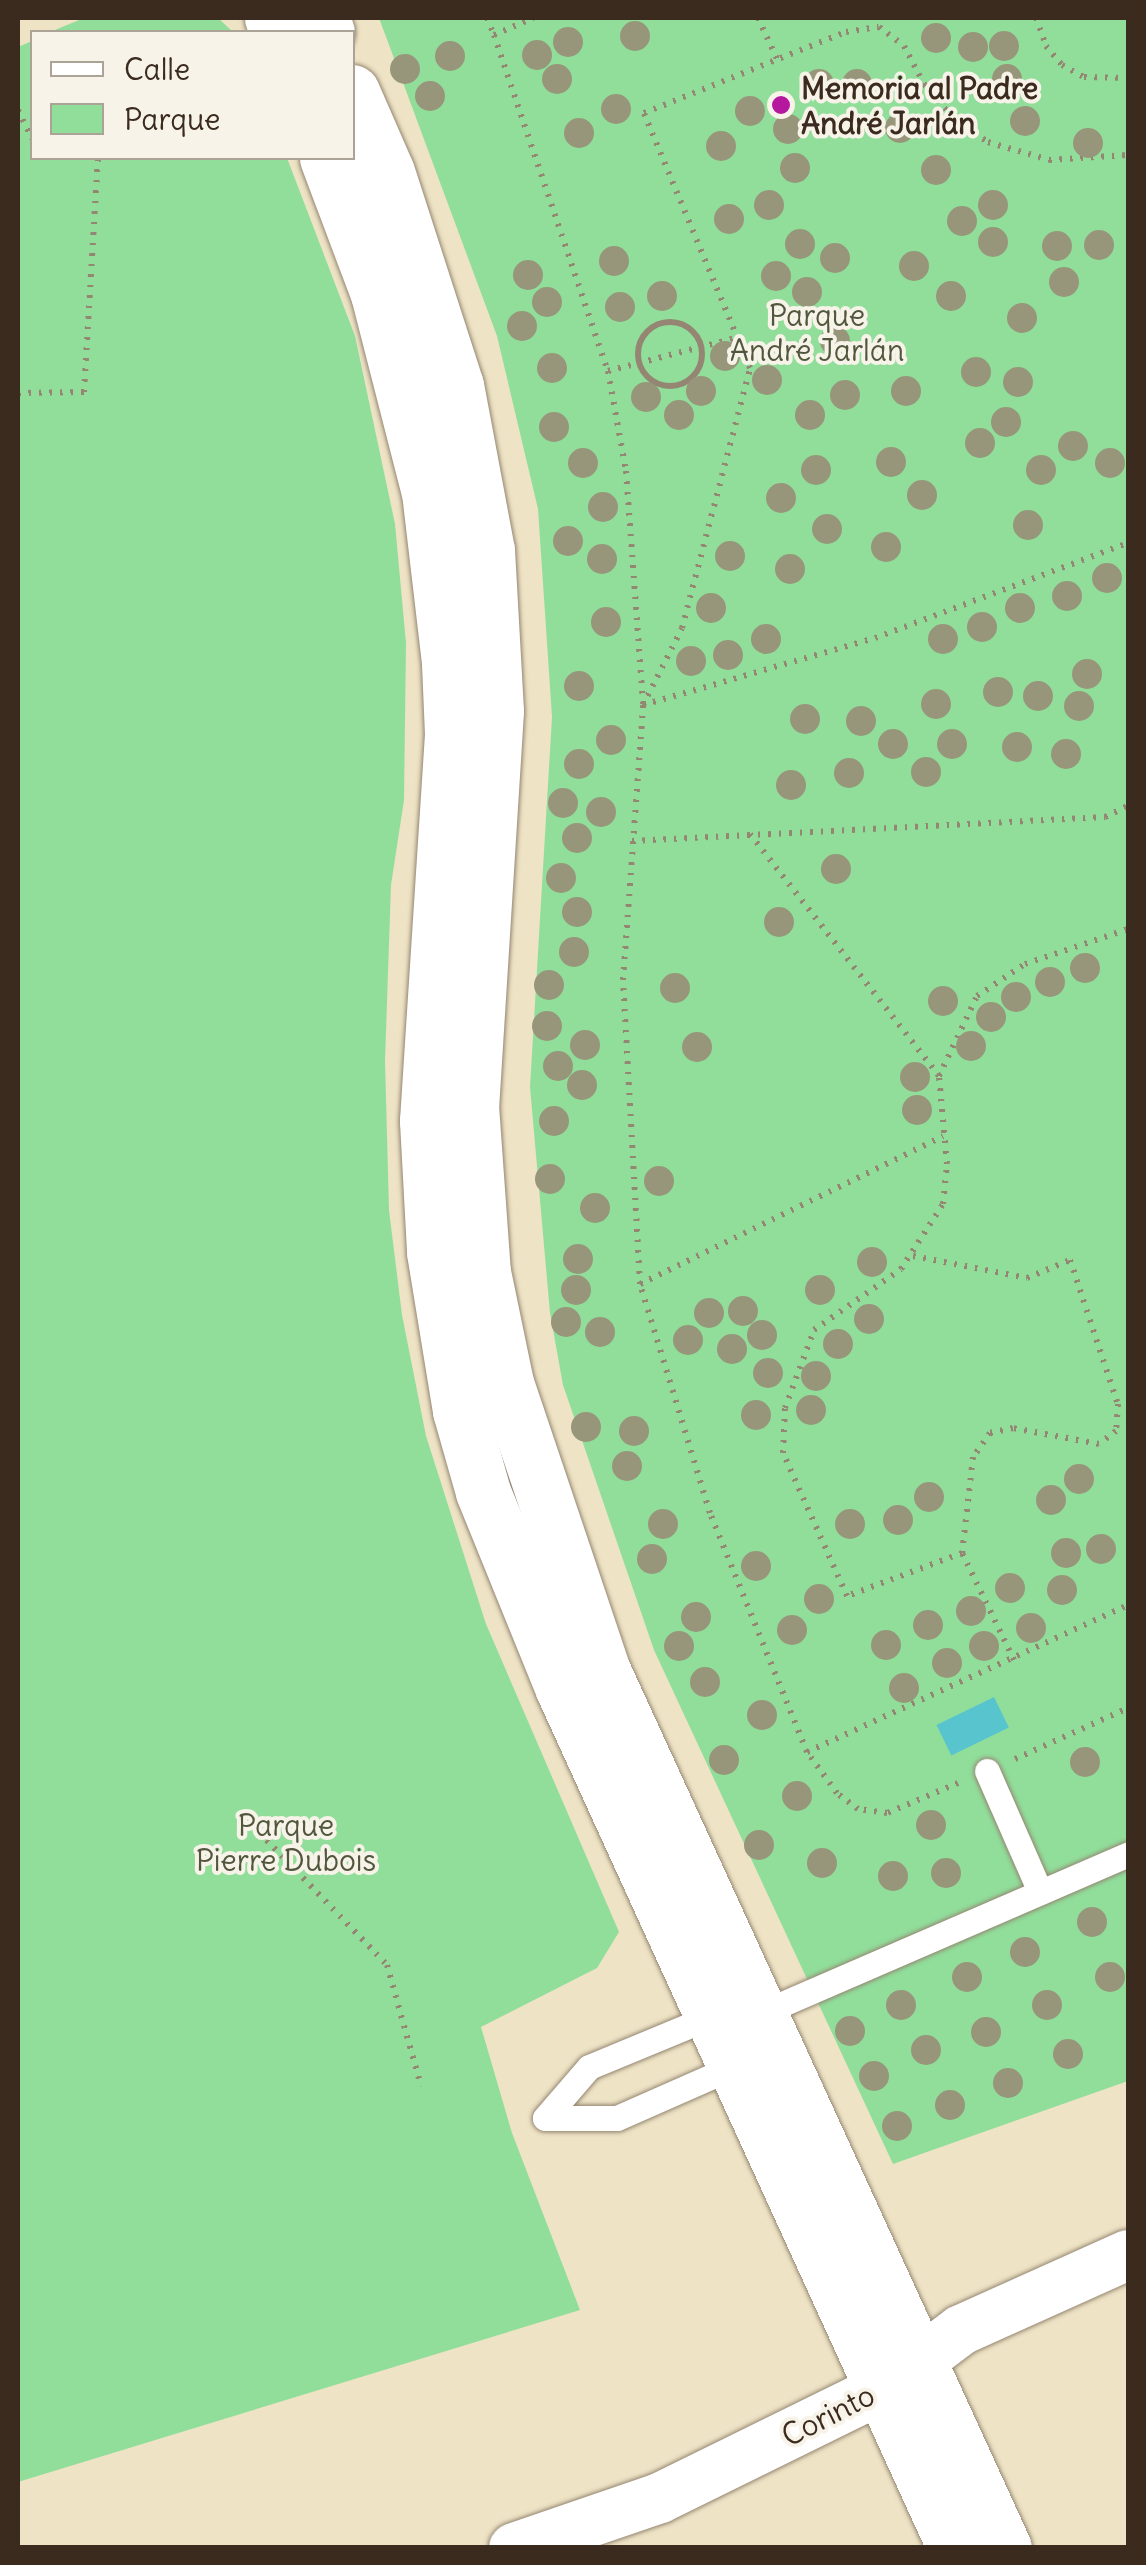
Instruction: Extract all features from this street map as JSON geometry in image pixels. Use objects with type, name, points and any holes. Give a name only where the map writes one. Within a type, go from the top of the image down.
[{"type":"main road","points":[[355,99],[387,172],[456,385],[486,550],[496,711],[474,972],[471,1106],[493,1327],[529,1459],[603,1671],[735,2015],[735,2066],[900,2372],[1004,2548]]},
{"type":"main road","points":[[329,160],[378,294],[428,492],[449,663],[452,734],[428,1121],[434,1252],[460,1410],[532,1616],[735,2015],[900,2372],[955,2548]]},
{"type":"street","name":"Corinto","points":[[514,2548],[660,2498],[900,2372],[960,2330],[1128,2255]]},
{"type":"lane","points":[[987,1771],[1040,1892]]},
{"type":"lane","points":[[735,2066],[618,2118],[545,2118],[589,2067],[735,2015],[1128,1854]]},
{"type":"path","points":[[487,18],[608,371],[626,471],[643,705],[632,841],[624,1070],[640,1284],[710,1513],[807,1752],[837,1793],[858,1809],[887,1814],[1128,1708]]},
{"type":"path","points":[[494,35],[532,18]]},
{"type":"path","points":[[758,18],[779,63]]},
{"type":"path","points":[[1036,18],[1046,46],[1062,65],[1084,77],[1128,78]]},
{"type":"path","points":[[643,705],[682,628],[750,368],[644,113],[779,63],[846,32],[879,27],[904,46],[924,84],[956,122],[988,142],[1049,160],[1128,155]]},
{"type":"path","points":[[18,110],[30,135]]},
{"type":"path","points":[[18,393],[84,392],[98,160]]},
{"type":"path","points":[[658,325],[690,329],[702,346],[701,365],[680,385],[651,380],[640,363],[642,340],[658,325]]},
{"type":"path","points":[[608,371],[739,336]]},
{"type":"path","points":[[643,705],[875,638],[1128,543]]},
{"type":"path","points":[[632,841],[1105,817],[1128,806]]},
{"type":"path","points":[[749,834],[938,1076]]},
{"type":"path","points":[[962,1552],[848,1596],[783,1453],[785,1408],[814,1330],[912,1256],[943,1204],[938,1076],[958,1028],[997,977],[1128,929]]},
{"type":"path","points":[[640,1284],[943,1136]]},
{"type":"path","points":[[912,1256],[1026,1278],[1070,1260],[1118,1404],[1116,1432],[1099,1444],[1028,1429],[990,1433],[973,1457],[962,1552],[1014,1660]]},
{"type":"path","points":[[807,1752],[1128,1605]]},
{"type":"path","points":[[252,1825],[386,1965],[421,2086]]},
{"type":"green space","points":[[84,18],[218,18],[231,30],[55,30]]},
{"type":"green space","name":"Parque André Jarlán","points":[[379,18],[1128,18],[1128,2081],[893,2164],[654,1650],[563,1385],[550,1313],[530,1087],[552,717],[538,509],[497,336]]},
{"type":"green space","name":"Parque Pierre Dubois","points":[[30,42],[30,160],[288,160],[355,336],[395,524],[406,643],[404,800],[391,885],[385,1061],[389,1210],[402,1315],[426,1436],[486,1624],[619,1932],[597,1968],[481,2027],[512,2133],[580,2310],[18,2482],[18,47]]},
{"type":"water","points":[[994,1697],[1009,1728],[951,1756],[936,1725]]},
{"type":"place","name":"Memoria al Padre André Jarlán","points":[[781,105]]}]
